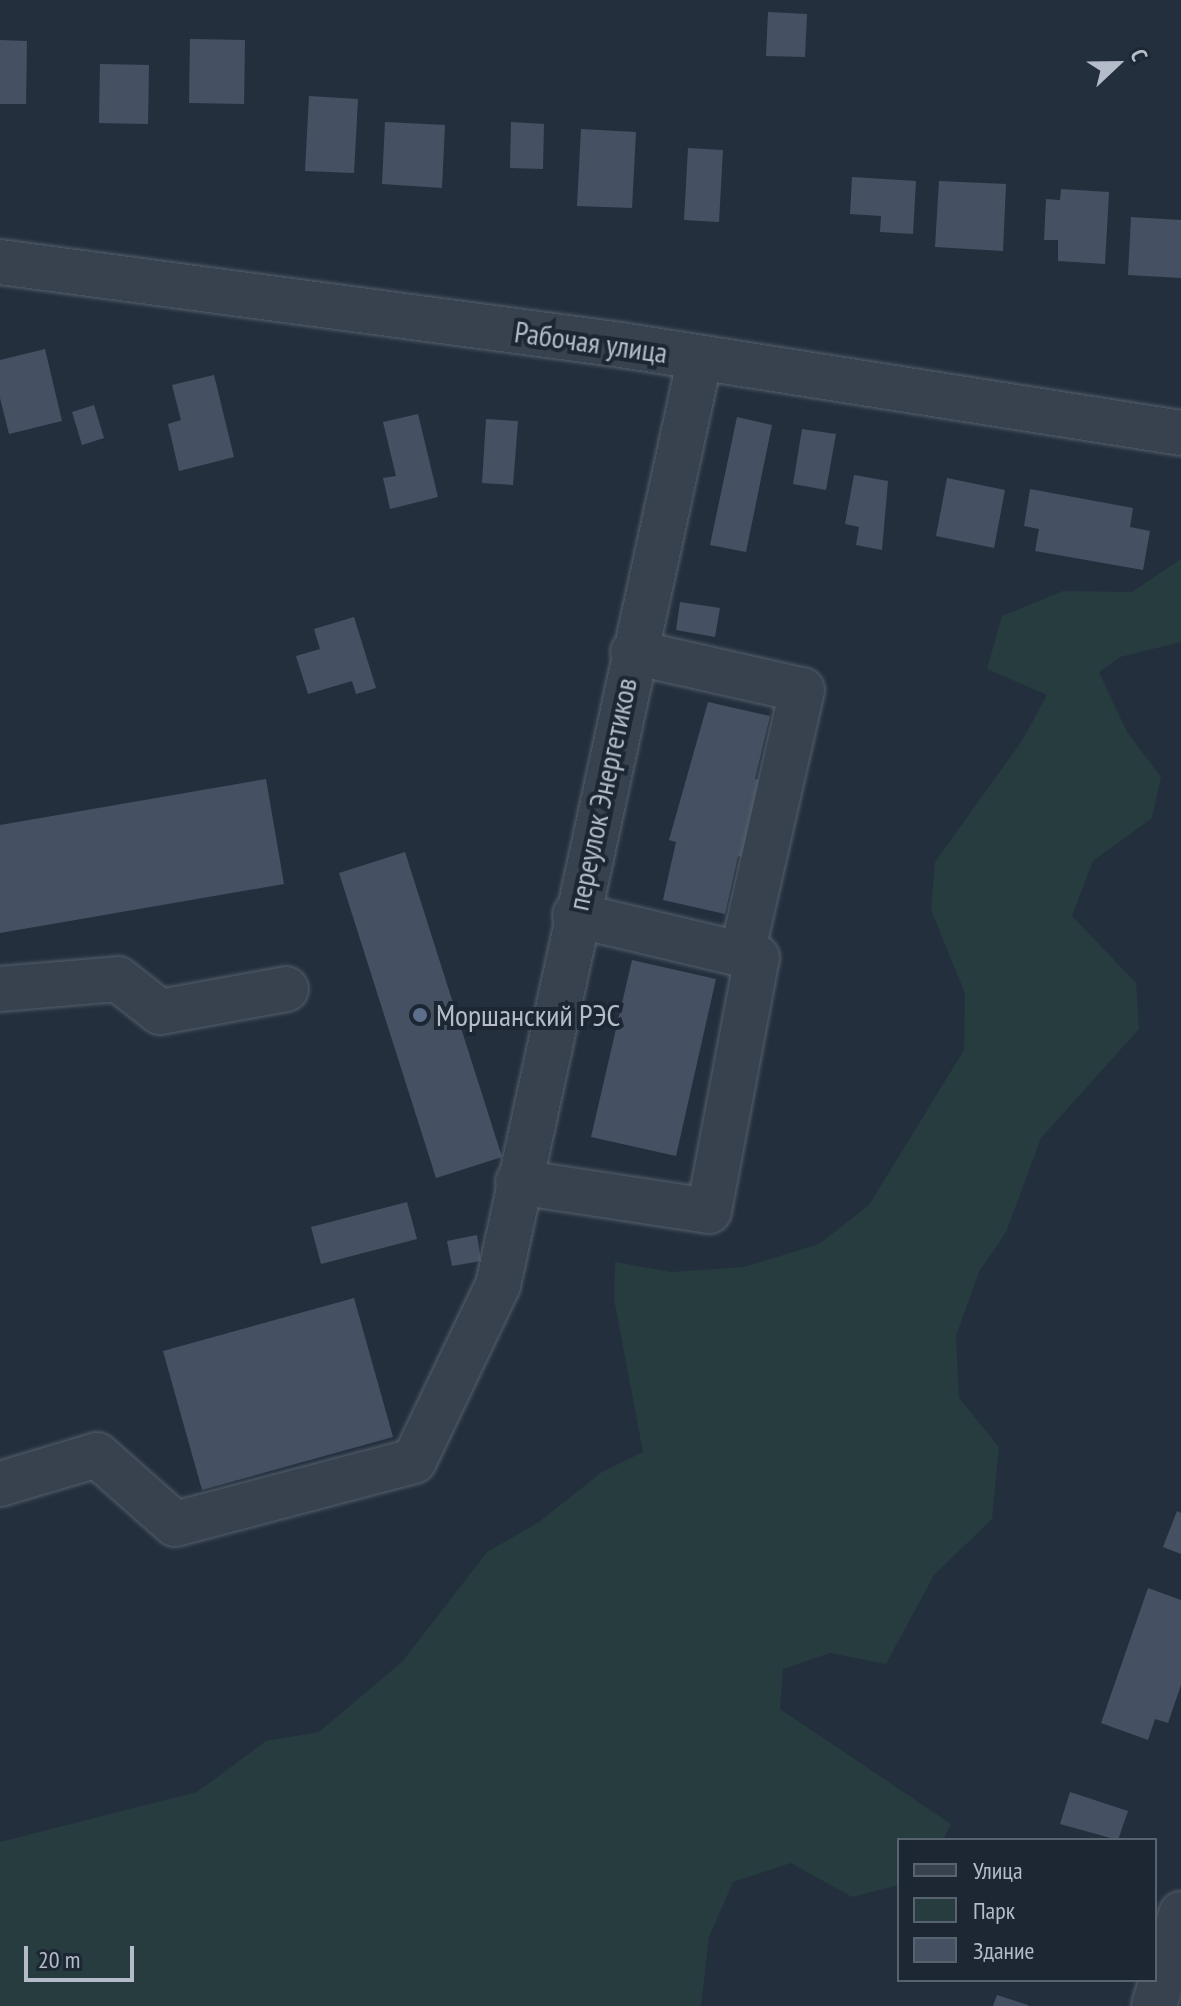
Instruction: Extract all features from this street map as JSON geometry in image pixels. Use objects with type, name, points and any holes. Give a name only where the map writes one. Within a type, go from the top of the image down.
[{"type":"street","name":"Рабочая улица","points":[[0,262],[700,358],[1181,433]]},
{"type":"street","name":"переулок Энергетиков","points":[[0,1484],[97,1455],[175,1524],[414,1461],[498,1285],[575,915],[700,358]]},
{"type":"street","points":[[633,652],[802,690],[742,954]]},
{"type":"street","points":[[518,1182],[709,1211],[757,958],[575,915]]},
{"type":"street","points":[[0,989],[118,979],[160,1012],[286,989]]},
{"type":"street","points":[[1154,2006],[1181,1914]]},
{"type":"green space","points":[[1181,559],[1181,642],[1120,657],[1099,672],[1127,732],[1161,777],[1152,818],[1093,861],[1072,916],[1136,983],[1139,1029],[1041,1138],[1006,1232],[979,1272],[956,1336],[959,1398],[999,1447],[992,1519],[934,1575],[886,1664],[830,1653],[783,1669],[780,1709],[951,1824],[944,1838],[897,1838],[897,1886],[852,1897],[791,1863],[733,1882],[709,1937],[701,2006],[0,2006],[0,1842],[197,1792],[266,1741],[319,1732],[403,1661],[487,1552],[539,1522],[602,1472],[643,1452],[614,1299],[615,1262],[671,1272],[744,1267],[819,1244],[869,1205],[964,1050],[965,993],[931,910],[935,862],[1022,741],[1047,695],[987,669],[1002,616],[1063,591],[1132,592]]},
{"type":"building","points":[[768,12],[807,14],[805,57],[766,56]]},
{"type":"building","points":[[190,39],[245,40],[244,104],[189,103]]},
{"type":"building","points":[[0,40],[27,41],[26,104],[0,104]]},
{"type":"building","points":[[100,64],[149,65],[148,124],[99,123]]},
{"type":"building","points":[[309,96],[358,99],[354,173],[305,171]]},
{"type":"building","points":[[385,122],[445,125],[442,188],[382,184]]},
{"type":"building","points":[[511,122],[544,124],[543,169],[510,168]]},
{"type":"building","points":[[581,129],[636,132],[632,208],[577,206]]},
{"type":"building","points":[[688,148],[723,150],[719,222],[684,220]]},
{"type":"building","points":[[852,177],[916,181],[913,234],[880,232],[881,216],[850,214]]},
{"type":"building","points":[[939,181],[1006,184],[1003,251],[935,247]]},
{"type":"building","points":[[1061,189],[1109,192],[1105,264],[1058,261],[1058,240],[1044,240],[1046,199],[1060,200]]},
{"type":"building","points":[[1131,217],[1181,220],[1181,278],[1128,275]]},
{"type":"building","points":[[45,349],[62,421],[9,434],[0,398],[0,360]]},
{"type":"building","points":[[214,375],[234,457],[179,471],[168,424],[181,420],[172,385]]},
{"type":"building","points":[[94,405],[104,438],[82,445],[72,412]]},
{"type":"building","points":[[418,414],[438,497],[390,509],[383,478],[396,476],[383,422]]},
{"type":"building","points":[[737,417],[772,425],[746,552],[710,545]]},
{"type":"building","points":[[486,419],[518,421],[513,485],[482,483]]},
{"type":"building","points":[[802,429],[836,434],[826,490],[793,484]]},
{"type":"building","points":[[854,475],[888,481],[882,550],[856,545],[859,527],[845,524]]},
{"type":"building","points":[[947,478],[1005,490],[994,548],[936,536]]},
{"type":"building","points":[[1030,489],[1133,508],[1130,527],[1150,531],[1143,570],[1035,551],[1039,529],[1024,526]]},
{"type":"building","points":[[680,602],[720,608],[715,637],[676,630]]},
{"type":"building","points":[[354,617],[376,688],[356,694],[352,681],[308,694],[296,656],[320,649],[314,629]]},
{"type":"building","points":[[708,702],[770,716],[755,779],[763,781],[745,858],[738,856],[725,914],[663,900],[676,842],[669,840]]},
{"type":"building","points":[[266,779],[284,884],[0,933],[0,825]]},
{"type":"building","name":"Моршанский РЭС","points":[[405,852],[502,1157],[436,1178],[339,873]]},
{"type":"building","points":[[632,960],[716,979],[676,1156],[591,1137]]},
{"type":"building","points":[[407,1202],[417,1239],[321,1264],[311,1227]]},
{"type":"building","points":[[477,1235],[481,1261],[452,1266],[447,1241]]},
{"type":"building","points":[[354,1298],[393,1437],[202,1490],[163,1351]]},
{"type":"building","points":[[1177,1511],[1181,1513],[1181,1554],[1163,1547]]},
{"type":"building","points":[[1148,1588],[1181,1600],[1181,1685],[1168,1723],[1155,1719],[1148,1740],[1101,1723]]},
{"type":"building","points":[[1070,1792],[1128,1811],[1119,1838],[1060,1824]]},
{"type":"building","points":[[997,1995],[1028,2005],[1028,2006],[993,2006]]},
{"type":"place","name":"Моршанский РЭС","points":[[420,1015]]}]
